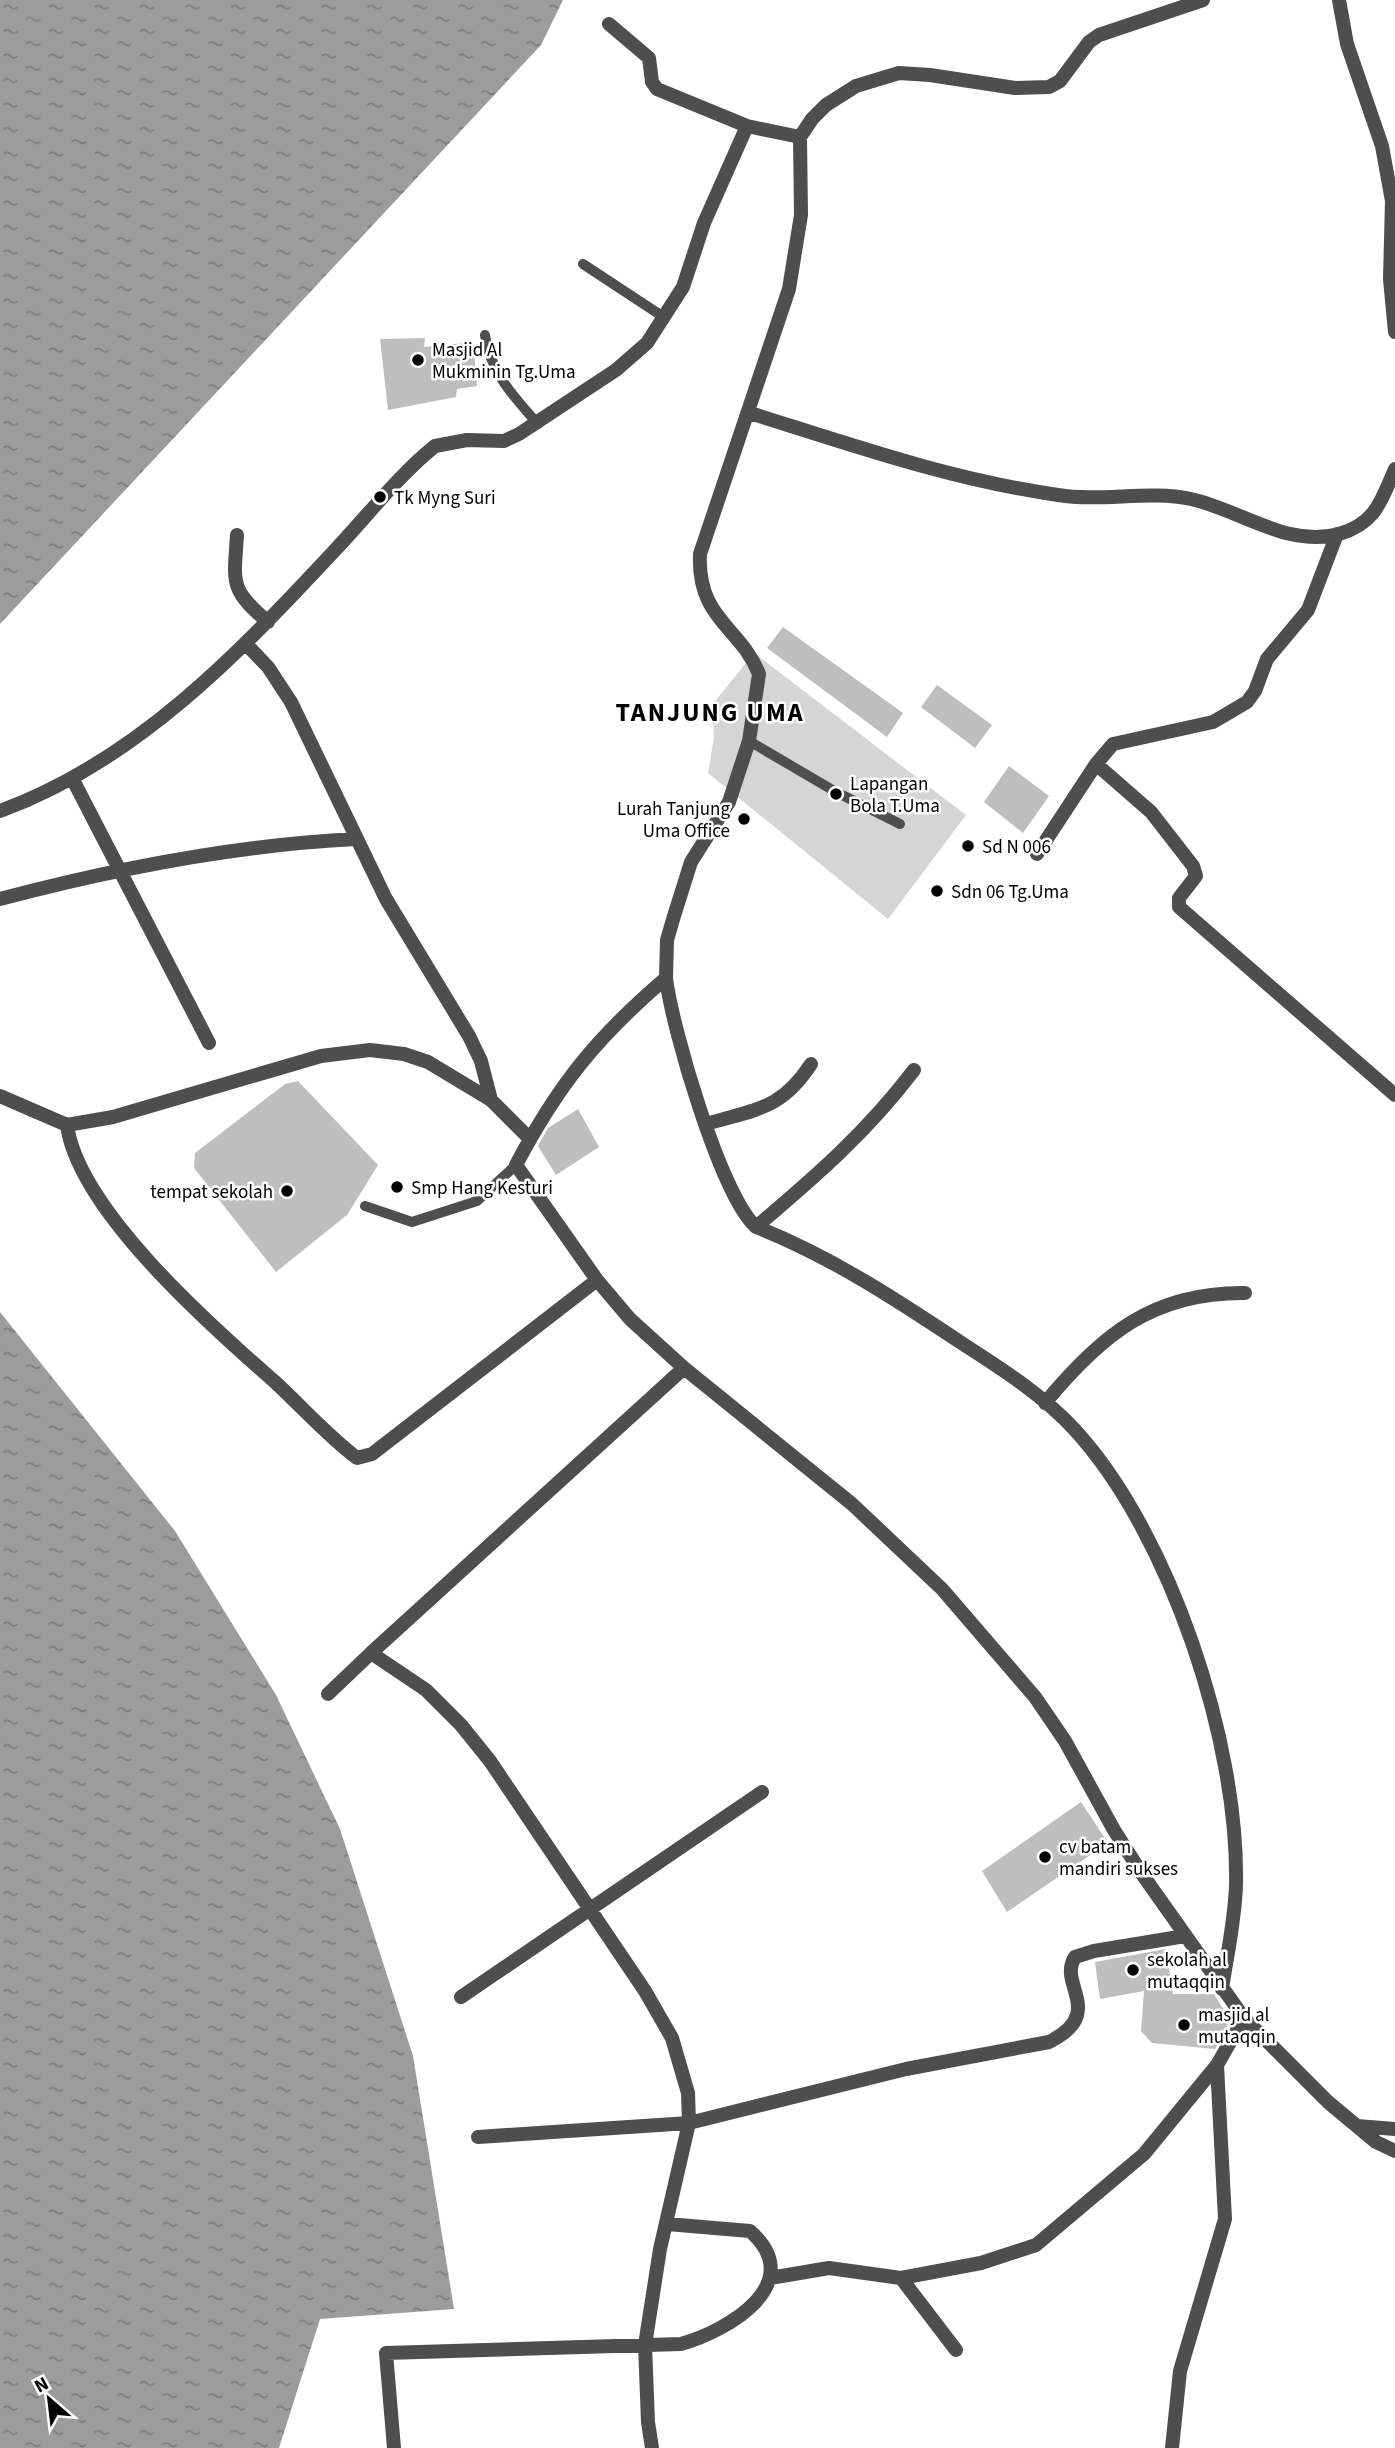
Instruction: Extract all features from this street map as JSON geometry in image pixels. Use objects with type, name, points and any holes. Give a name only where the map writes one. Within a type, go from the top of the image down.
[{"type":"street","points":[[1203,0],[1099,35],[1089,42],[1060,81],[1048,87],[1015,89],[930,75],[899,73],[856,86],[826,105],[811,119],[800,137],[801,215],[789,289],[750,413],[700,554],[703,586],[715,616],[760,674],[749,741],[729,802],[691,862],[667,940],[666,978],[706,1124],[735,1198],[756,1227],[871,1284],[1003,1370],[1076,1431],[1129,1504],[1163,1571],[1185,1626],[1219,1735],[1235,1836],[1236,1883],[1235,1909],[1222,1989]]},
{"type":"street","points":[[1339,0],[1347,44],[1382,146],[1394,202],[1390,279],[1395,332]]},
{"type":"street","points":[[609,24],[649,58],[652,82],[657,89],[747,126],[800,137]]},
{"type":"street","points":[[0,811],[72,778],[184,702],[268,622],[435,446],[467,440],[504,440],[538,424],[615,370],[647,343],[666,318],[683,287],[704,223],[747,126]]},
{"type":"street","points":[[750,413],[942,473],[1059,496],[1189,498],[1301,537],[1337,534],[1368,521],[1377,509],[1395,469]]},
{"type":"street","points":[[1037,854],[1096,764],[1113,744],[1213,722],[1247,702],[1255,691],[1267,659],[1308,610],[1337,534]]},
{"type":"street","points":[[237,535],[235,570],[239,596],[268,622]]},
{"type":"street","points":[[246,644],[268,667],[290,702],[386,899],[469,1036],[481,1061],[491,1100]]},
{"type":"street","points":[[1096,764],[1151,812],[1193,866],[1195,876],[1179,898],[1179,907],[1304,1020],[1395,1095]]},
{"type":"street","points":[[72,778],[209,1043]]},
{"type":"street","points":[[0,900],[202,854],[287,843],[356,839]]},
{"type":"street","points":[[666,978],[587,1053],[540,1118],[516,1165],[597,1280],[630,1319],[684,1368],[852,1504],[950,1597],[1035,1697],[1065,1741],[1114,1830],[1244,2018],[1356,2126],[1395,2151]]},
{"type":"street","points":[[0,1096],[67,1125],[113,1117],[321,1056],[370,1050],[404,1054],[428,1062],[491,1100],[530,1139]]},
{"type":"street","points":[[706,1124],[784,1098],[811,1064]]},
{"type":"street","points":[[756,1227],[824,1170],[878,1117],[914,1070]]},
{"type":"street","points":[[67,1125],[69,1141],[87,1182],[166,1279],[227,1342],[358,1458],[372,1454],[597,1280]]},
{"type":"street","points":[[1045,1403],[1105,1339],[1146,1313],[1190,1296],[1245,1293]]},
{"type":"street","points":[[328,1694],[684,1368]]},
{"type":"street","points":[[371,1653],[426,1690],[461,1725],[490,1761],[645,1991],[672,2038],[688,2093],[689,2123],[645,2345],[648,2421],[652,2448]]},
{"type":"street","points":[[461,1997],[762,1792]]},
{"type":"street","points":[[478,2137],[689,2123],[906,2069],[1049,2042],[1069,2029],[1076,2018],[1079,2005],[1072,1965],[1075,1957],[1094,1951],[1185,1936]]},
{"type":"street","points":[[771,2278],[828,2268],[901,2278],[981,2263],[1036,2245],[1144,2154],[1217,2064],[1244,2018]]},
{"type":"street","points":[[1172,2448],[1180,2371],[1225,2219],[1217,2064]]},
{"type":"street","points":[[1356,2126],[1395,2129]]},
{"type":"street","points":[[394,2448],[386,2353],[681,2344],[722,2328],[758,2300],[771,2278],[767,2253],[750,2231],[667,2224]]},
{"type":"street","points":[[901,2278],[956,2350]]},
{"type":"lane","points":[[583,264],[666,318]]},
{"type":"lane","points":[[485,335],[493,367],[507,389],[538,424]]},
{"type":"lane","points":[[749,741],[836,792],[900,824]]},
{"type":"lane","points":[[365,1206],[412,1222],[477,1201],[516,1165]]},
{"type":"shaded area","name":"Lapangan Bola T.Uma","points":[[754,653],[966,815],[888,919],[708,773],[714,737],[712,705]]},
{"type":"water","points":[[0,0],[563,0],[541,45],[0,624]]},
{"type":"water","points":[[0,1312],[175,1531],[276,1695],[340,1829],[413,2056],[454,2309],[320,2319],[279,2448],[0,2448]]},
{"type":"building","points":[[425,338],[424,347],[473,342],[477,386],[457,389],[456,397],[388,410],[380,339]]},
{"type":"building","points":[[783,627],[903,713],[887,737],[767,648]]},
{"type":"building","points":[[937,685],[992,725],[975,748],[921,707]]},
{"type":"building","points":[[1009,766],[1049,796],[1023,833],[984,802]]},
{"type":"building","name":"tempat sekolah","points":[[298,1081],[378,1165],[347,1215],[276,1272],[194,1168],[195,1153],[285,1084]]},
{"type":"building","points":[[578,1109],[599,1147],[556,1175],[538,1146],[548,1128]]},
{"type":"building","name":"cv batam mandiri sukses","points":[[1081,1802],[1108,1843],[1007,1912],[982,1871]]},
{"type":"building","points":[[1166,1949],[1173,1994],[1214,1994],[1230,2020],[1215,2049],[1152,2043],[1141,2031],[1144,1991],[1100,1999],[1095,1962]]},
{"type":"place","name":"Masjid Al Mukminin Tg.Uma","points":[[418,360]]},
{"type":"place","name":"Tk Myng Suri","points":[[380,497]]},
{"type":"place","name":"Lapangan Bola T.Uma","points":[[836,794]]},
{"type":"place","name":"Lurah Tanjung Uma Office","points":[[744,819]]},
{"type":"place","name":"Sd N 006","points":[[968,846]]},
{"type":"place","name":"Sdn 06 Tg.Uma","points":[[937,891]]},
{"type":"place","name":"Smp Hang Kesturi","points":[[397,1187]]},
{"type":"place","name":"tempat sekolah","points":[[287,1191]]},
{"type":"place","name":"cv batam mandiri sukses","points":[[1045,1857]]},
{"type":"place","name":"sekolah al mutaqqin","points":[[1133,1970]]},
{"type":"place","name":"masjid al mutaqqin","points":[[1184,2025]]},
{"type":"district","name":"TANJUNG UMA","points":[[710,712]]}]
